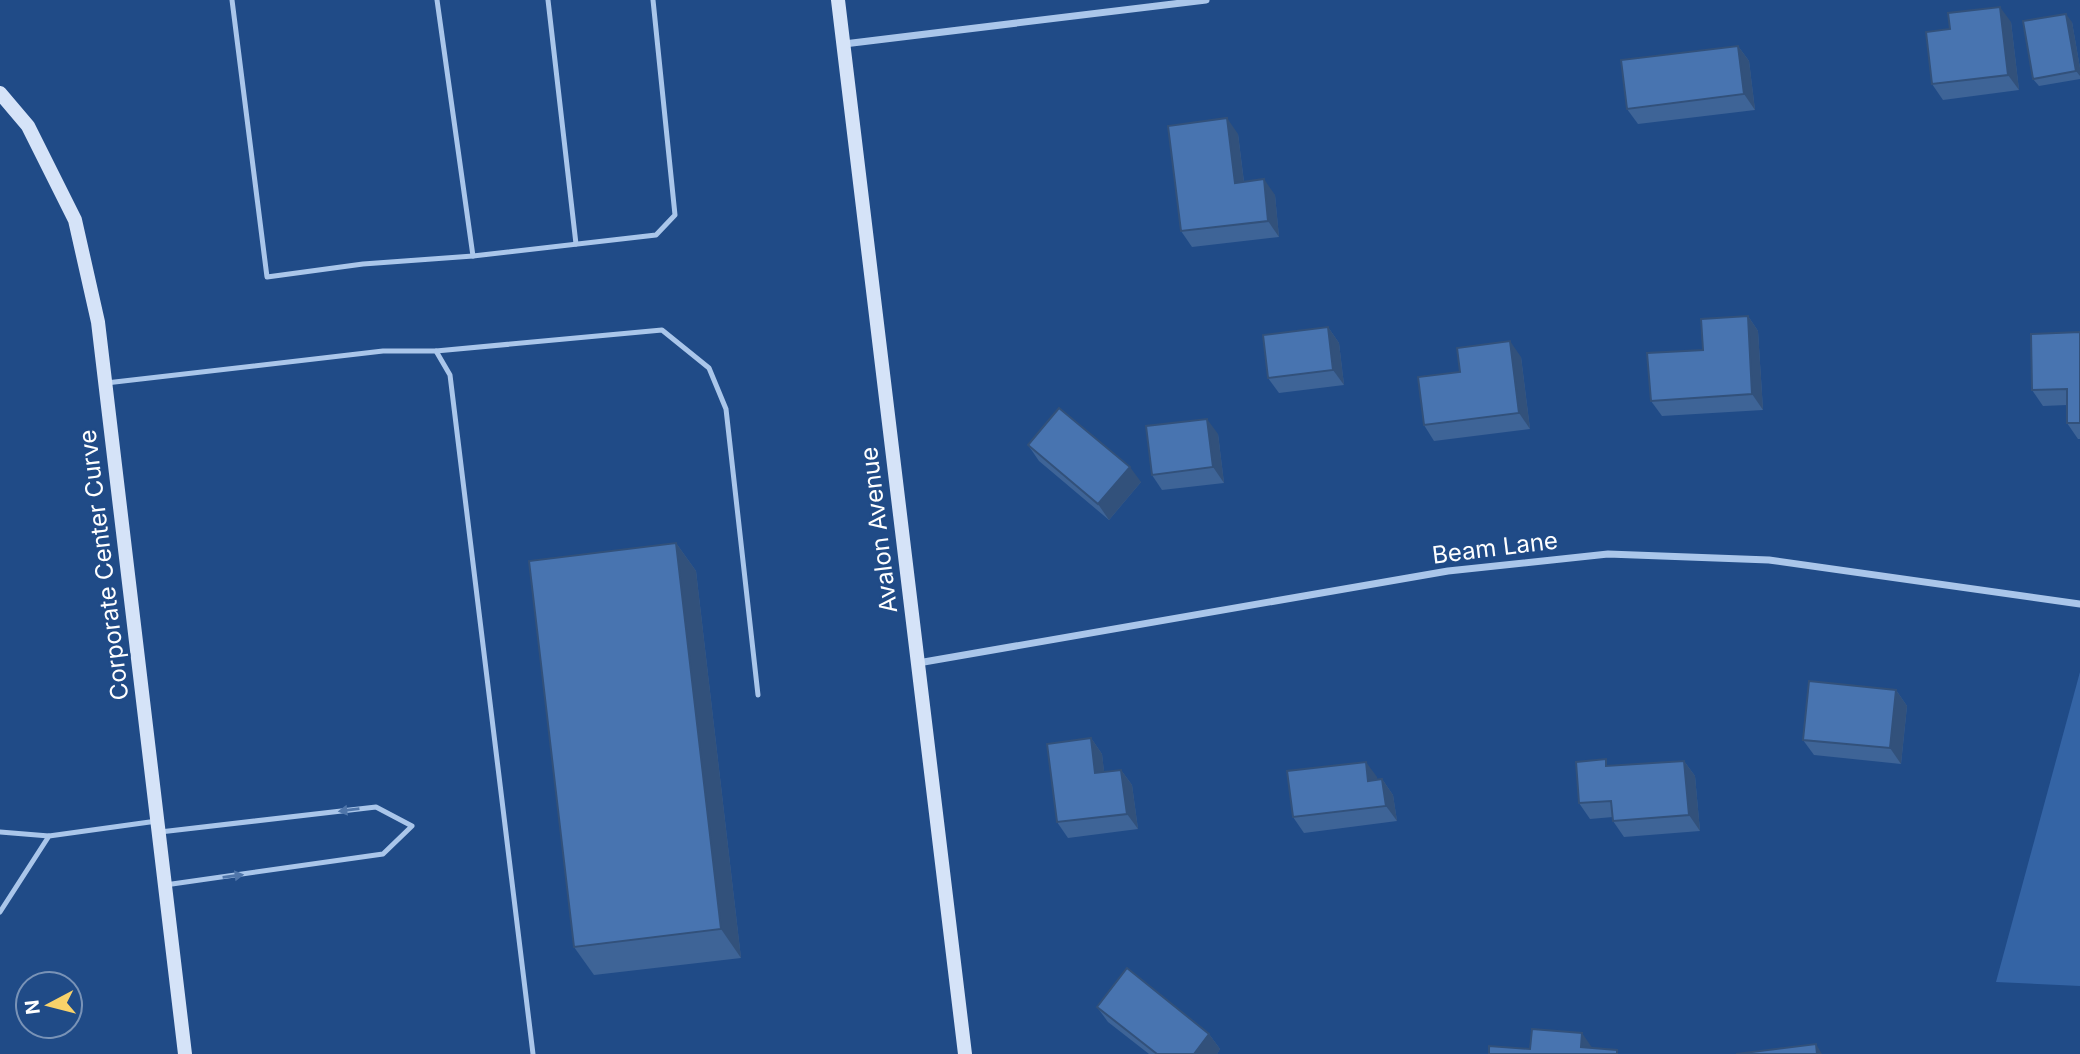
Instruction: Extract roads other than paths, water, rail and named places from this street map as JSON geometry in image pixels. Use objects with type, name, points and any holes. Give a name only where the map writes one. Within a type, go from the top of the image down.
[{"type":"street","name":"Avalon Avenue","points":[[838,0],[965,1054]]},
{"type":"street","points":[[844,44],[1206,0]]},
{"type":"street","name":"Corporate Center Curve","points":[[0,93],[28,126],[75,220],[98,322],[185,1054]]},
{"type":"street","name":"Beam Lane","points":[[918,663],[1448,571],[1608,554],[1769,560],[2080,604]]},
{"type":"lane","points":[[232,0],[267,277],[363,264],[472,256],[656,235],[675,215],[653,0]]},
{"type":"lane","points":[[437,0],[472,256]]},
{"type":"lane","points":[[548,0],[576,244]]},
{"type":"lane","points":[[105,383],[383,351],[436,351],[662,330],[709,368],[726,409],[758,695]]},
{"type":"lane","points":[[436,351],[450,375],[533,1054]]},
{"type":"lane","points":[[0,832],[49,836],[376,807],[412,826],[383,854],[165,885]]},
{"type":"lane","points":[[0,912],[49,836]]}]
